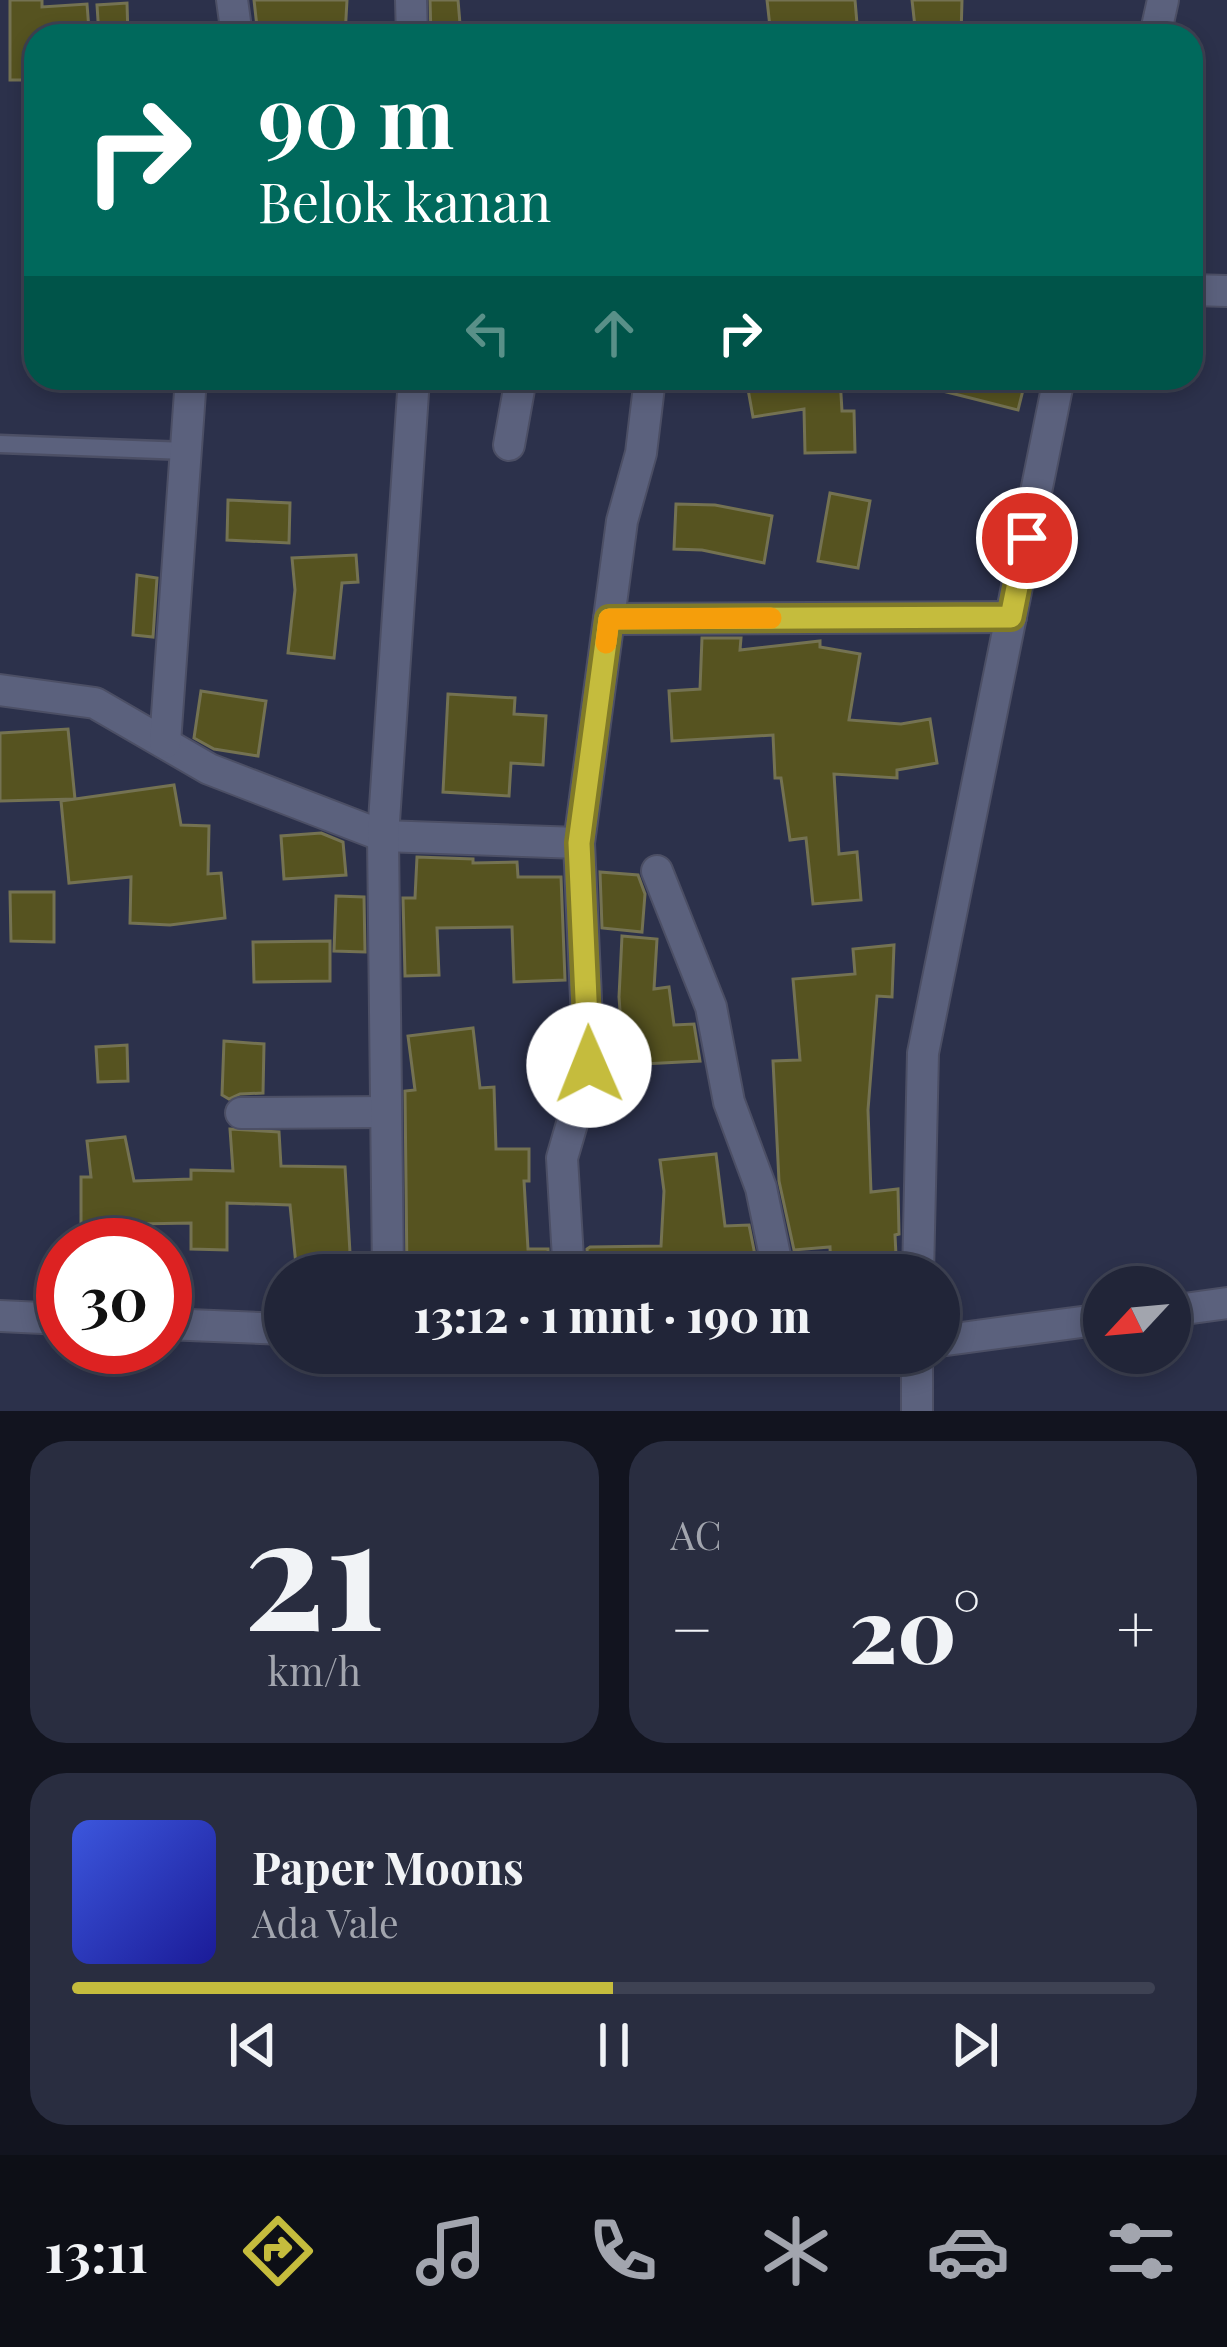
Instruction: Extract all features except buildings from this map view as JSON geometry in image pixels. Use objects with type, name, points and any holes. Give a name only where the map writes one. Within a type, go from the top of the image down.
[{"type":"street","points":[[165,742],[190,390]]},
{"type":"street","points":[[388,1254],[383,836],[413,390]]},
{"type":"street","points":[[509,445],[519,390]]},
{"type":"street","points":[[568,1254],[562,1158],[589,1065],[579,843],[609,619],[648,390]]},
{"type":"street","points":[[918,1254],[922,1053],[1057,390]]},
{"type":"street","points":[[609,619],[1011,617]]},
{"type":"street","points":[[0,690],[95,704],[209,769],[383,836],[579,843]]},
{"type":"street","points":[[657,871],[711,1006],[729,1102],[761,1188],[774,1254]]},
{"type":"street","points":[[242,1113],[386,1112]]},
{"type":"street","points":[[1191,1308],[1227,1304]]},
{"type":"street","points":[[0,1316],[36,1318]]},
{"type":"street","points":[[960,1338],[1083,1322]]},
{"type":"street","points":[[192,1325],[264,1328]]},
{"type":"street","points":[[916,1374],[917,1411]]},
{"type":"lane","points":[[0,444],[186,451]]},
{"type":"slow traffic","points":[[606,643],[609,619],[771,618]]},
{"type":"route","points":[[589,1065],[579,843],[609,619],[1011,617],[1027,538]]}]
